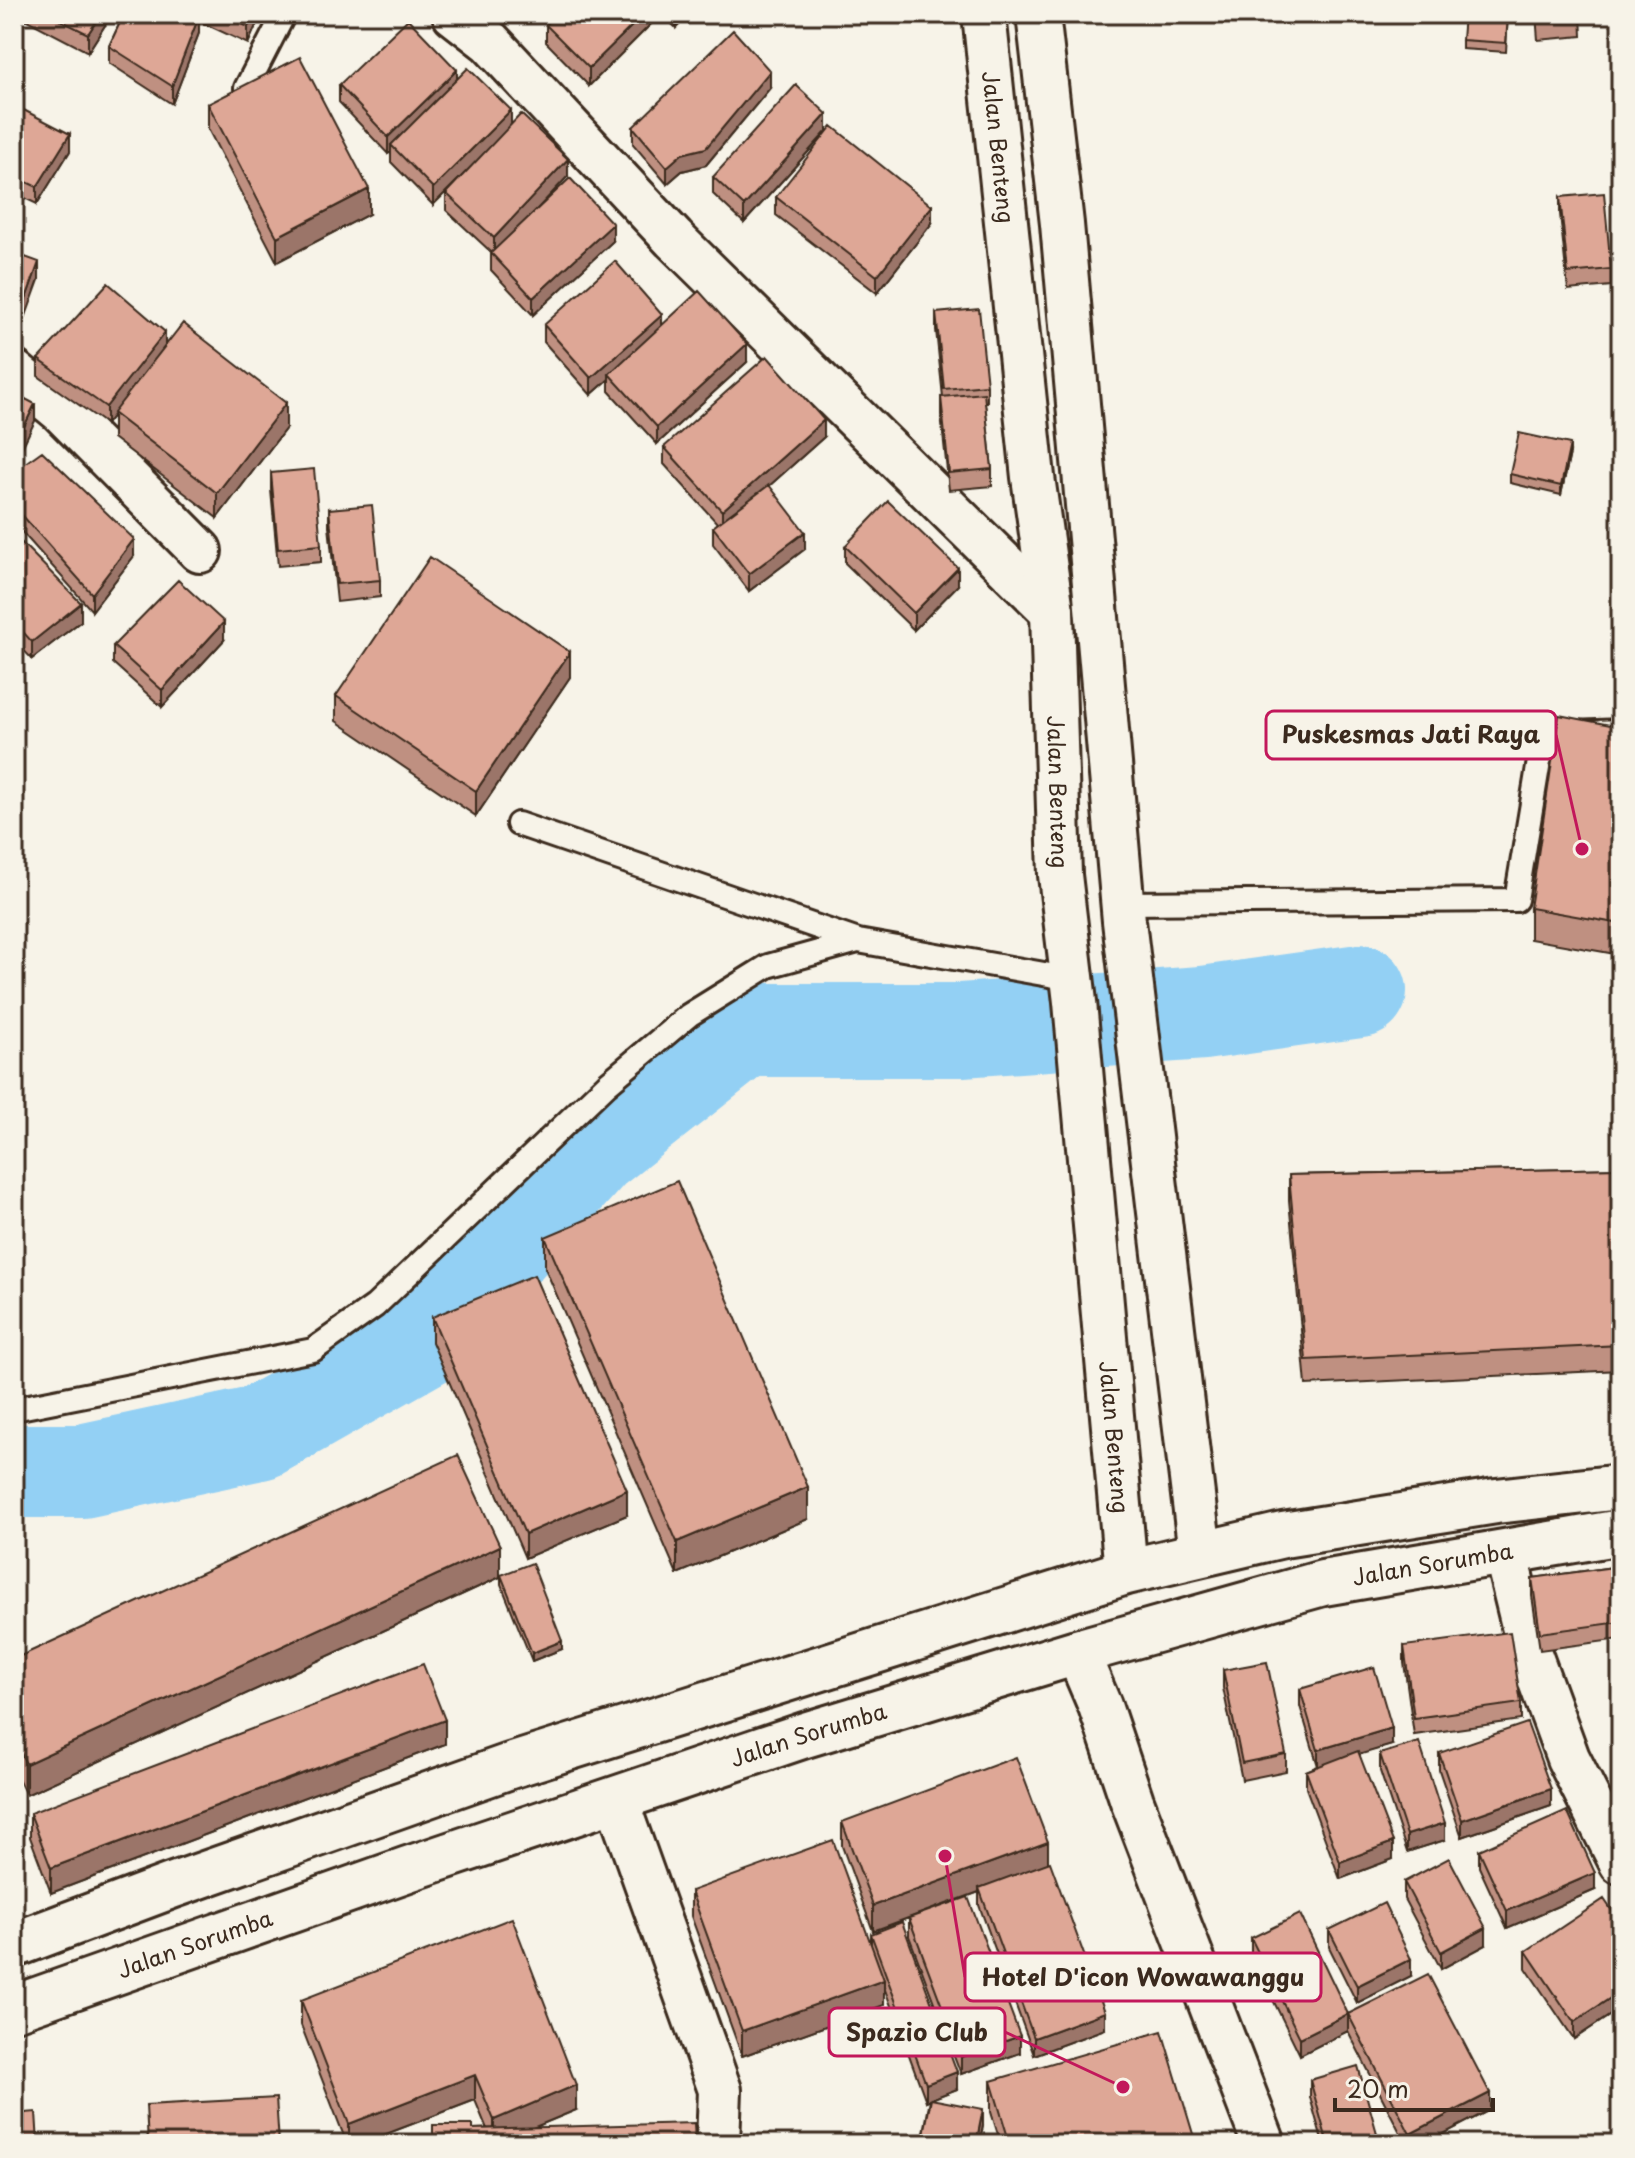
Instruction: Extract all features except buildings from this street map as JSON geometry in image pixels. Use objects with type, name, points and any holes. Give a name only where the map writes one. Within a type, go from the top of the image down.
[{"type":"street","points":[[454,14],[490,42],[686,250],[1052,611]]},
{"type":"street","name":"Jalan Benteng","points":[[984,14],[1033,477],[1052,611],[1060,875],[1074,991],[1126,1572]]},
{"type":"street","points":[[1038,14],[1062,224],[1123,903],[1200,1553],[1128,1639],[1100,1706]]},
{"type":"street","points":[[993,95],[1046,91]]},
{"type":"street","points":[[14,372],[61,411],[200,551]]},
{"type":"street","points":[[14,1945],[510,1766],[1126,1572],[1283,1535],[1496,1501],[1621,1487]]},
{"type":"street","name":"Jalan Sorumba","points":[[14,2008],[805,1735],[1077,1652],[1323,1583],[1621,1532]]},
{"type":"street","points":[[1505,1552],[1530,1654],[1568,1758],[1621,1863]]},
{"type":"street","points":[[1126,1572],[1077,1652],[1264,2144]]},
{"type":"street","points":[[616,1799],[720,2090],[718,2144]]},
{"type":"lane","points":[[246,88],[284,14]]},
{"type":"lane","points":[[1123,903],[1516,900],[1539,761],[1549,734],[1621,731]]},
{"type":"lane","points":[[518,824],[858,941],[1074,991]]},
{"type":"lane","points":[[14,1409],[313,1350],[375,1306],[607,1084],[689,1015],[768,966],[858,941]]},
{"type":"waterway","points":[[14,1471],[82,1471],[259,1433],[423,1340],[592,1150],[744,1030],[961,1030],[1203,1013],[1360,991]]},
{"type":"place","name":"Puskesmas Jati Raya","points":[[1582,849]]},
{"type":"place","name":"Hotel D'icon Wowawanggu","points":[[945,1856]]},
{"type":"place","name":"Spazio Club","points":[[1123,2087]]}]
